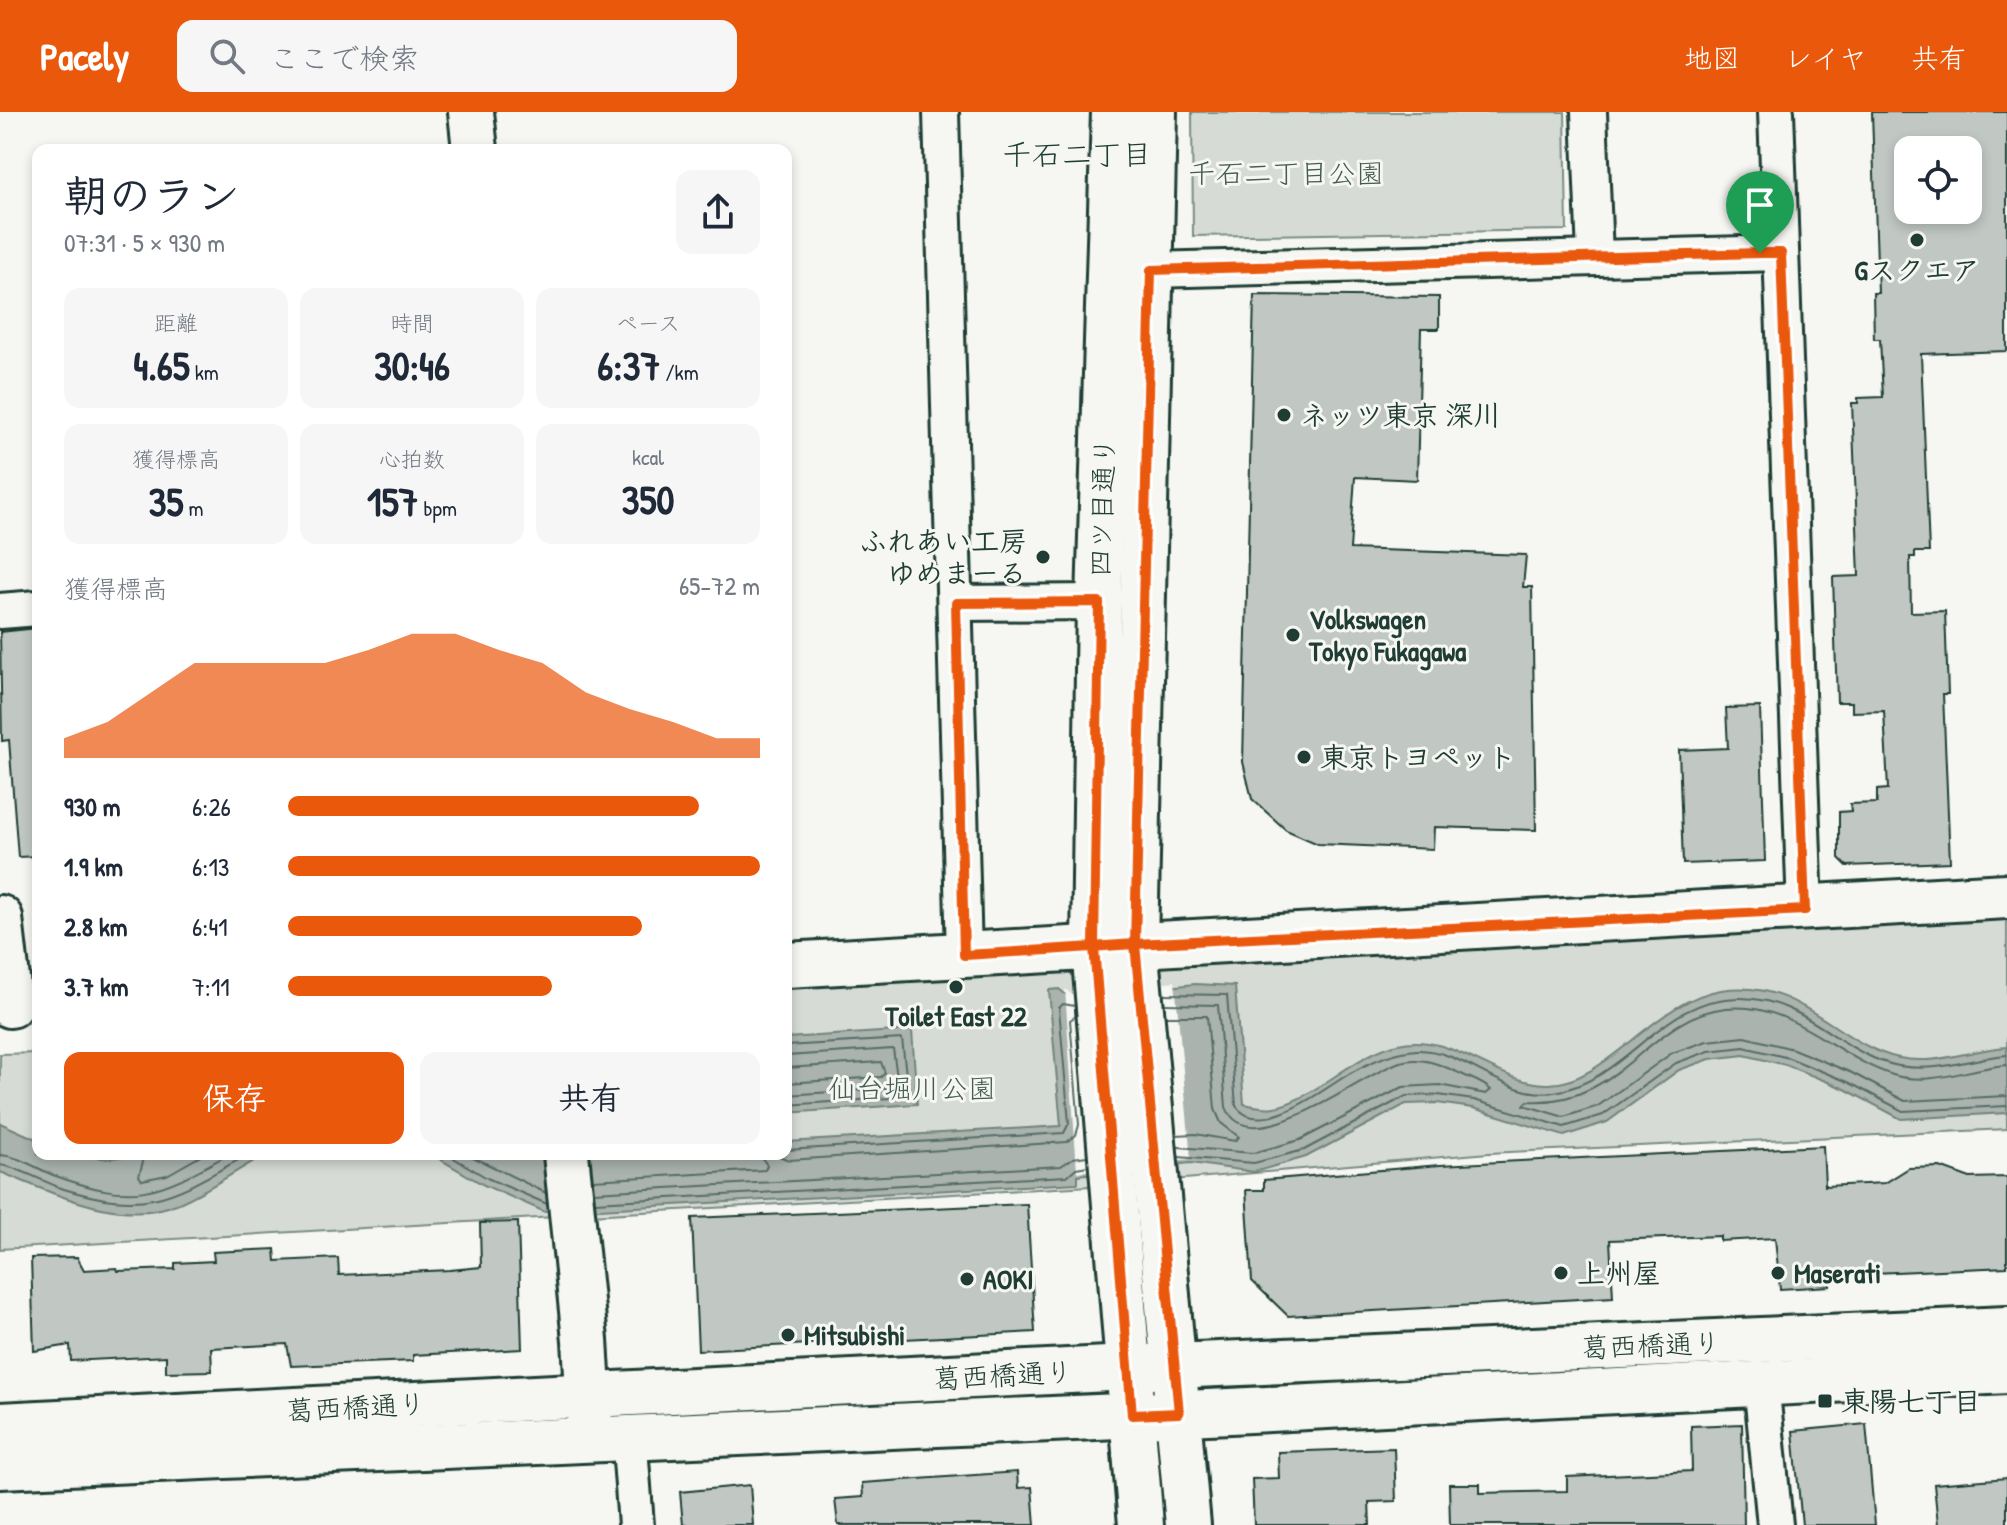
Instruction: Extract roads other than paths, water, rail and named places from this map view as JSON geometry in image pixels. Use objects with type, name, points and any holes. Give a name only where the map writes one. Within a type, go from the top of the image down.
[{"type":"main road","points":[[471,112],[474,144]]},
{"type":"main road","name":"四ツ目通り","points":[[1114,112],[1099,602],[1115,958],[1135,1183],[1128,1368],[1141,1525]]},
{"type":"main road","name":"四ツ目通り","points":[[1115,958],[1151,270],[1154,112]]},
{"type":"main road","points":[[792,965],[964,955],[1115,958],[2007,896]]},
{"type":"main road","points":[[0,918],[16,1005]]},
{"type":"main road","points":[[567,1160],[590,1440]]},
{"type":"main road","name":"四ツ目通り","points":[[1135,1183],[1175,1366],[1188,1525]]},
{"type":"main road","name":"葛西橋通り","points":[[0,1425],[1128,1368],[2007,1329]]},
{"type":"main road","name":"葛西橋通り","points":[[0,1466],[1179,1413],[2007,1371]]},
{"type":"street","points":[[941,112],[964,955]]},
{"type":"street","points":[[1589,112],[1595,256]]},
{"type":"street","points":[[1776,112],[1805,910]]},
{"type":"street","points":[[1151,270],[1781,253]]},
{"type":"street","points":[[956,603],[1099,602]]},
{"type":"street","points":[[0,611],[32,608]]},
{"type":"street","points":[[1761,1382],[1775,1525]]},
{"type":"street","points":[[631,1460],[636,1525]]},
{"type":"water","points":[[1195,984],[1235,986],[1244,1104],[1270,1108],[1303,1096],[1382,1049],[1418,1042],[1455,1051],[1509,1076],[1528,1081],[1547,1084],[1568,1081],[1589,1072],[1674,1009],[1697,997],[1721,990],[1749,989],[1796,1003],[1856,1040],[1899,1058],[1940,1059],[2007,1047],[2007,1113],[1901,1119],[1845,1089],[1786,1065],[1744,1055],[1710,1059],[1679,1070],[1607,1122],[1564,1136],[1473,1108],[1437,1103],[1406,1104],[1306,1157],[1254,1172],[1191,1163],[1078,1175],[1078,1183],[545,1212],[484,1185],[441,1160],[792,1160],[792,1142],[1061,1126],[1049,990],[1059,989],[1070,998]]},
{"type":"water","points":[[912,1030],[917,1104],[792,1113],[792,1038]]},
{"type":"water","points":[[0,1123],[32,1137],[32,1160],[256,1160],[179,1203],[157,1210],[134,1212],[88,1205],[0,1172]]},
{"type":"place","name":"Gスクエア","points":[[1917,240]]},
{"type":"place","name":"ネッツ東京 深川","points":[[1284,415]]},
{"type":"place","name":"ふれあい工房 ゆめまーる","points":[[1043,557]]},
{"type":"place","name":"Volkswagen Tokyo Fukagawa","points":[[1293,635]]},
{"type":"place","name":"東京トヨペット","points":[[1304,757]]},
{"type":"place","name":"Toilet East 22","points":[[956,987]]},
{"type":"place","name":"上州屋","points":[[1561,1273]]},
{"type":"place","name":"Maserati","points":[[1778,1273]]},
{"type":"place","name":"AOKI","points":[[967,1279]]},
{"type":"place","name":"Mitsubishi","points":[[788,1335]]},
{"type":"place","name":"東陽七丁目","points":[[1825,1401]]},
{"type":"district","name":"千石二丁目","points":[[1077,155]]},
{"type":"park label","name":"千石二丁目公園","points":[[1286,173]]},
{"type":"park label","name":"仙台堀川公園","points":[[912,1088]]}]
